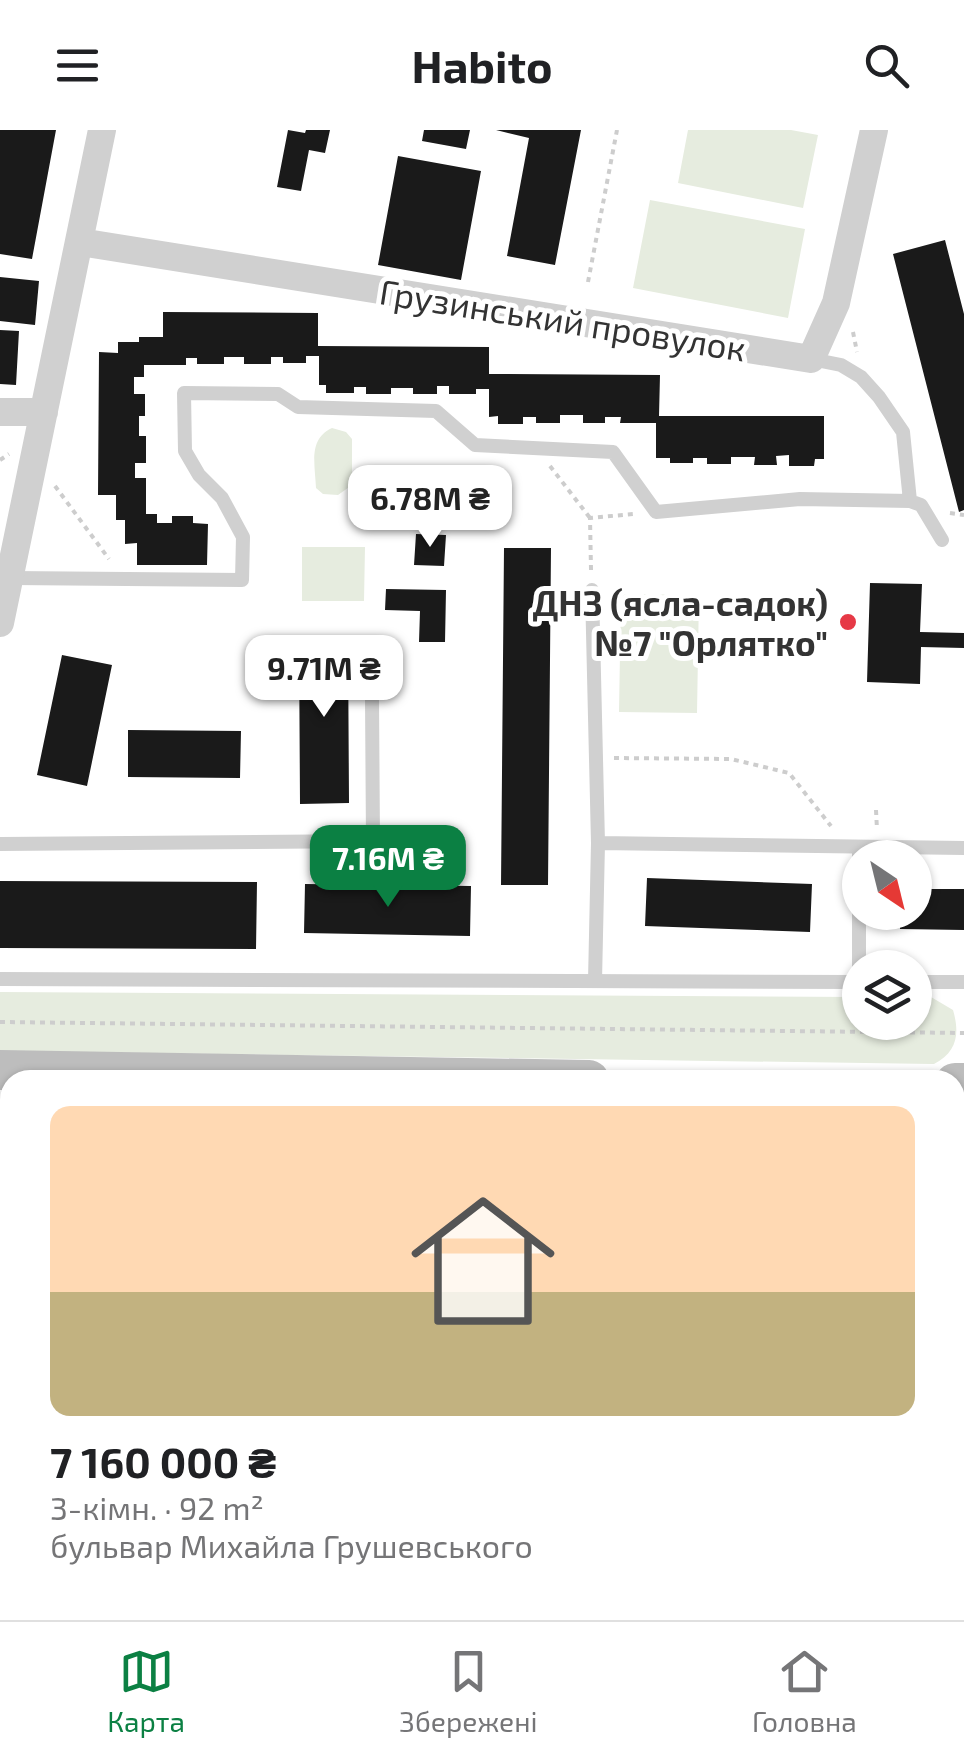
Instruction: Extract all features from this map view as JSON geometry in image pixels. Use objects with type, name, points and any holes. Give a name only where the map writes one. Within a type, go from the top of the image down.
[{"type":"street","points":[[0,622],[102,130]]},
{"type":"street","points":[[810,359],[836,303],[874,130]]},
{"type":"street","name":"Грузинський провулок","points":[[80,242],[810,359]]},
{"type":"street","points":[[0,412],[44,412]]},
{"type":"lane","points":[[810,359],[840,365],[861,377],[887,408],[903,432],[910,501]]},
{"type":"lane","points":[[12,578],[242,580],[243,538],[222,498],[199,475],[185,452],[184,394],[278,394],[298,407],[436,412],[475,445],[613,452],[656,512],[800,500],[910,501],[921,505],[942,540]]},
{"type":"lane","points":[[592,590],[598,843],[595,981]]},
{"type":"lane","points":[[0,844],[373,841],[372,698]]},
{"type":"lane","points":[[598,843],[842,846]]},
{"type":"lane","points":[[932,847],[964,848]]},
{"type":"lane","points":[[0,979],[842,982]]},
{"type":"lane","points":[[932,982],[964,982]]},
{"type":"path","points":[[588,282],[617,130]]},
{"type":"path","points":[[535,448],[590,518],[592,590]]},
{"type":"path","points":[[48,476],[124,579]]},
{"type":"path","points":[[590,518],[656,512]]},
{"type":"path","points":[[597,758],[732,759],[789,772],[847,840]]},
{"type":"path","points":[[0,1022],[964,1033]]},
{"type":"shaded area","points":[[688,130],[791,130],[818,135],[803,208],[678,183]]},
{"type":"shaded area","points":[[650,200],[805,229],[788,318],[633,288]]},
{"type":"shaded area","points":[[332,428],[346,432],[352,439],[352,485],[338,495],[323,494],[316,488],[316,445]]},
{"type":"shaded area","points":[[302,547],[365,547],[364,601],[302,601]]},
{"type":"shaded area","points":[[621,594],[699,595],[697,713],[619,712]]},
{"type":"shaded area","points":[[0,992],[842,997],[842,1040],[932,1040],[932,998],[953,1010],[956,1027],[952,1048],[934,1064],[0,1051]]},
{"type":"building","points":[[0,130],[56,130],[32,259],[0,254]]},
{"type":"building","points":[[288,130],[330,130],[325,153],[309,150],[301,191],[277,187]]},
{"type":"building","points":[[424,130],[470,130],[466,149],[422,141]]},
{"type":"building","points":[[496,130],[581,130],[555,265],[507,256],[529,138]]},
{"type":"building","points":[[398,156],[481,171],[461,280],[378,265]]},
{"type":"building","points":[[945,240],[964,314],[964,510],[959,512],[893,254]]},
{"type":"building","points":[[0,277],[39,281],[35,325],[0,321]]},
{"type":"building","points":[[163,312],[318,313],[318,346],[489,347],[489,374],[660,375],[659,416],[824,416],[824,459],[815,459],[814,466],[789,466],[789,455],[776,456],[777,465],[754,465],[755,457],[731,457],[731,464],[707,464],[707,458],[693,458],[693,463],[670,463],[670,458],[656,458],[656,423],[620,423],[621,417],[605,417],[605,423],[583,423],[583,415],[560,415],[560,423],[536,423],[536,417],[523,417],[523,424],[498,424],[498,416],[489,417],[489,389],[476,389],[476,394],[449,394],[449,386],[437,386],[437,394],[413,394],[413,388],[391,388],[391,394],[366,394],[366,387],[354,387],[354,393],[326,393],[326,385],[319,385],[319,356],[306,356],[306,363],[283,363],[283,357],[271,357],[271,364],[244,364],[244,357],[224,357],[224,364],[197,364],[197,358],[186,358],[186,365],[144,365],[144,377],[134,377],[134,394],[145,394],[145,416],[139,416],[139,436],[146,436],[146,463],[135,463],[135,478],[146,478],[146,514],[157,514],[157,523],[172,523],[172,516],[193,516],[193,523],[208,524],[207,565],[137,565],[137,543],[125,544],[125,520],[116,520],[116,495],[98,495],[99,352],[118,353],[118,342],[139,342],[139,337],[163,337]]},
{"type":"building","points":[[0,330],[19,331],[16,385],[0,384]]},
{"type":"building","points":[[416,534],[446,535],[444,566],[414,565]]},
{"type":"building","points":[[504,548],[551,548],[548,885],[501,885]]},
{"type":"building","points":[[870,583],[922,584],[920,632],[964,633],[964,648],[921,647],[920,684],[867,682]]},
{"type":"building","points":[[386,589],[446,590],[445,642],[419,642],[420,611],[385,610]]},
{"type":"building","points":[[348,637],[349,803],[300,804],[299,638]]},
{"type":"building","points":[[62,655],[112,665],[87,786],[37,775]]},
{"type":"building","points":[[128,730],[241,731],[240,778],[128,777]]},
{"type":"building","points":[[647,878],[812,884],[810,932],[645,926]]},
{"type":"building","points":[[0,881],[257,882],[256,949],[0,948]]},
{"type":"building","points":[[305,884],[471,886],[470,936],[304,933]]},
{"type":"building","points":[[932,889],[964,889],[964,930],[932,930]]},
{"type":"place","name":"ДНЗ (ясла-садок) №7 \"Орлятко\"","points":[[848,622]]}]
